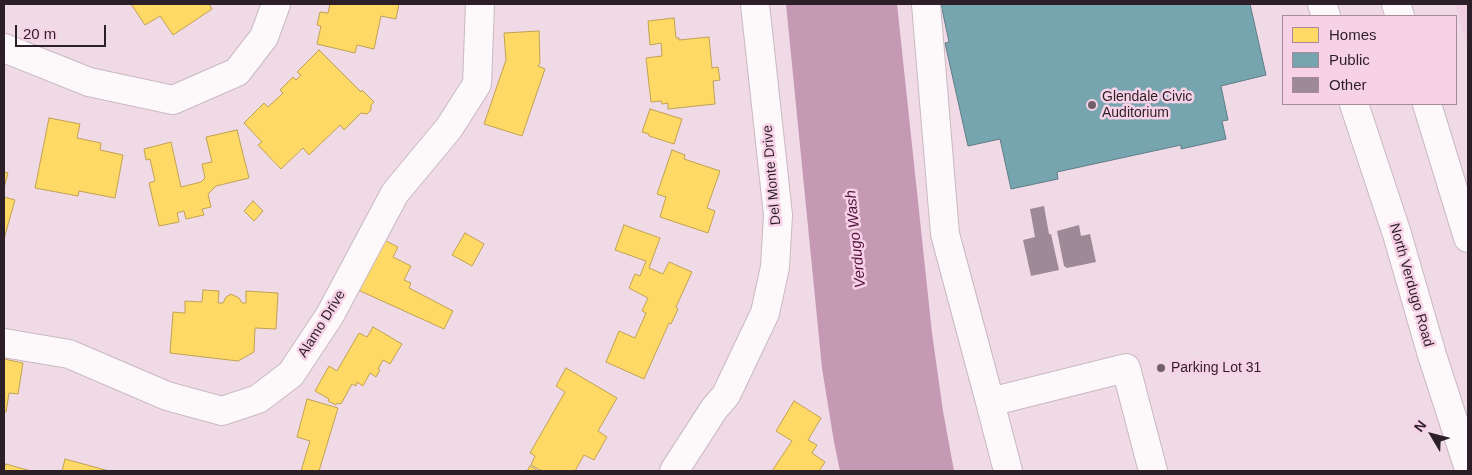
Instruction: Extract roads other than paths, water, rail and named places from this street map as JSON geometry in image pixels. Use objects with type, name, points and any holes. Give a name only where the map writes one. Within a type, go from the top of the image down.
[{"type":"street","points":[[4,48],[89,82],[173,100],[237,72],[264,37],[276,4]]},
{"type":"street","name":"Alamo Drive","points":[[4,343],[69,354],[167,396],[222,411],[258,399],[291,374],[330,315],[395,193],[449,128],[477,84],[480,4]]},
{"type":"street","name":"Del Monte Drive","points":[[674,471],[726,395],[765,312],[775,267],[778,215],[755,4]]},
{"type":"street","points":[[926,4],[945,234],[1008,471]]},
{"type":"street","name":"North Verdugo Road","points":[[1354,105],[1397,234],[1432,355],[1468,466]]},
{"type":"street","points":[[1427,105],[1468,238]]},
{"type":"street","points":[[990,402],[1126,368],[1153,471]]},
{"type":"water","name":"Verdugo Wash","points":[[786,4],[897,4],[932,333],[954,471],[840,471],[822,368]]},
{"type":"place","name":"Glendale Civic Auditorium","points":[[1092,105]]},
{"type":"place","name":"Parking Lot 31","points":[[1161,368]]}]
